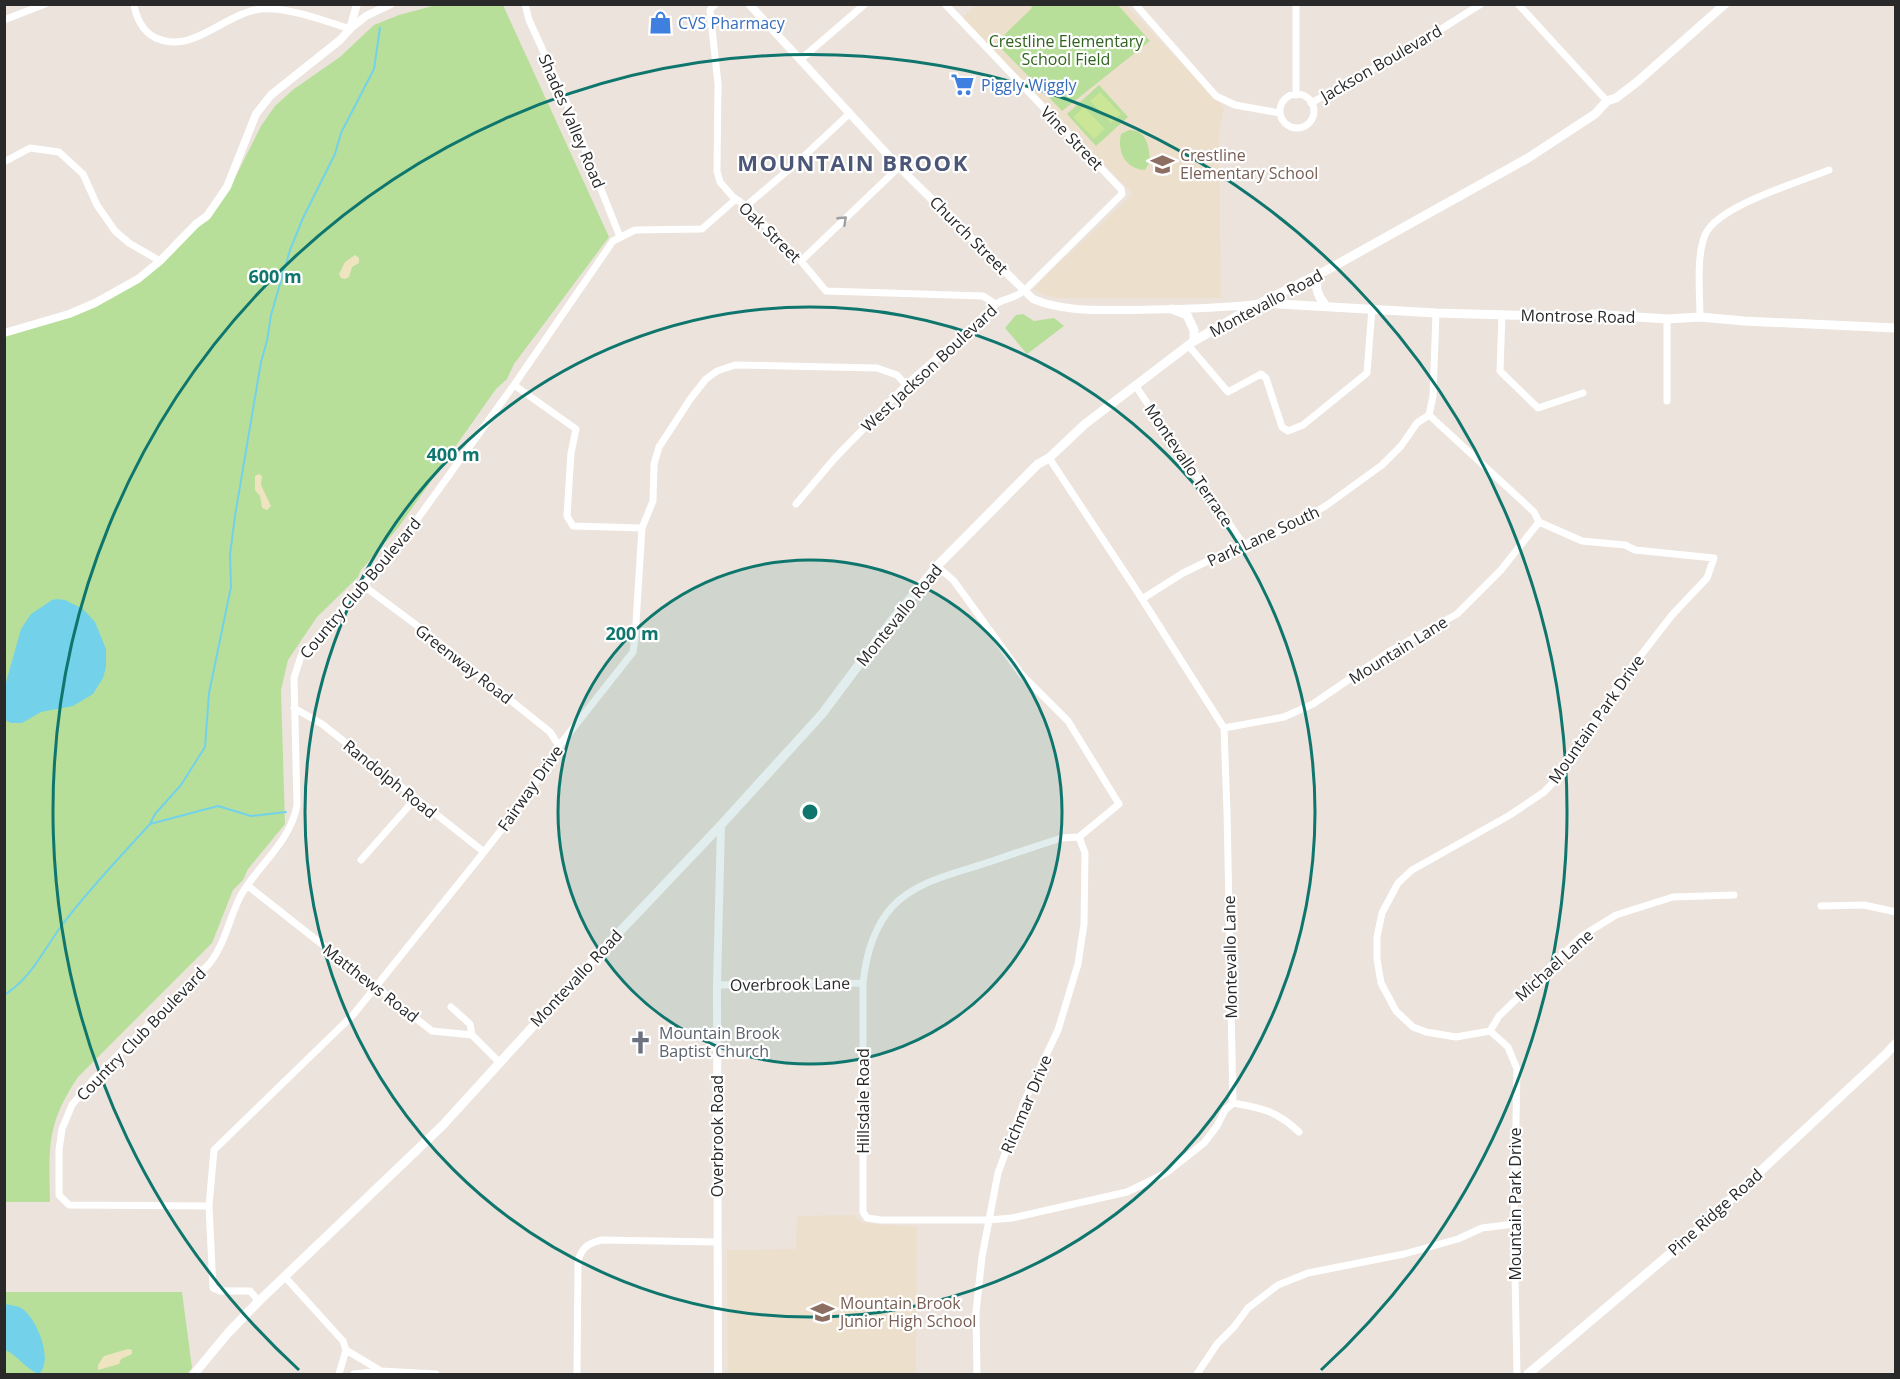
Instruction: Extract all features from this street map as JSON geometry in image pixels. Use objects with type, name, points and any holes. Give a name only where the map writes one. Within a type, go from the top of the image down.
[{"type":"main road","name":"Montevallo Road","points":[[194,1374],[228,1333],[259,1301],[442,1126],[822,714],[893,619],[937,566],[1038,464],[1049,458],[1085,424],[1191,343],[1260,303],[1318,275],[1528,158],[1596,114],[1607,101],[1616,98],[1637,82],[1725,4]]},
{"type":"main road","points":[[1318,275],[1316,290],[1326,306]]},
{"type":"main road","name":"Montrose Road","points":[[1260,303],[1436,313],[1582,317],[1592,314],[1667,319],[1700,317],[1896,328]]},
{"type":"main road","points":[[1172,309],[1187,315],[1194,330],[1191,343]]},
{"type":"main road","name":"Pine Ridge Road","points":[[1528,1374],[1692,1235],[1896,1043]]},
{"type":"street","points":[[4,20],[45,4]]},
{"type":"street","points":[[134,4],[136,16],[149,35],[165,42],[182,42],[255,7],[299,13],[350,28]]},
{"type":"street","points":[[350,28],[357,4]]},
{"type":"street","points":[[4,333],[69,314],[94,303],[138,279],[160,261],[196,224],[207,216],[227,187],[256,114],[271,95],[296,73],[331,48],[350,28],[366,16],[391,4]]},
{"type":"street","name":"Shades Valley Road","points":[[525,4],[525,10],[566,101],[620,237]]},
{"type":"street","name":"Oak Street","points":[[715,4],[710,10],[718,84],[717,171],[720,182],[736,200],[746,206],[801,261],[826,291],[983,296],[994,303]]},
{"type":"street","name":"Church Street","points":[[749,4],[899,167],[1033,299],[1046,305],[1100,310],[1214,309],[1260,303]]},
{"type":"street","points":[[800,60],[865,4]]},
{"type":"street","name":"Vine Street","points":[[945,4],[1121,189],[1122,194]]},
{"type":"street","name":"Jackson Boulevard","points":[[1135,4],[1216,96],[1235,105],[1280,113]]},
{"type":"street","points":[[1296,4],[1296,95]]},
{"type":"street","name":"Jackson Boulevard","points":[[1311,103],[1416,45],[1481,4]]},
{"type":"street","points":[[1518,4],[1607,101]]},
{"type":"street","name":"Jackson Boulevard","points":[[1296,95],[1307,98],[1311,103],[1313,113],[1308,123],[1298,128],[1287,125],[1283,121],[1280,113],[1283,101],[1296,95]]},
{"type":"street","points":[[746,206],[849,114]]},
{"type":"street","points":[[4,162],[30,148],[59,152],[83,174],[97,205],[115,231],[129,243],[160,261]]},
{"type":"street","points":[[801,261],[899,167]]},
{"type":"street","points":[[1700,317],[1701,250],[1705,234],[1713,221],[1730,209],[1828,170]]},
{"type":"street","name":"West Jackson Boulevard","points":[[796,504],[835,458],[906,385],[986,315],[994,303],[1018,296],[1024,291],[1122,194]]},
{"type":"street","points":[[620,237],[635,230],[702,229],[736,200]]},
{"type":"street","name":"Country Club Boulevard","points":[[209,1206],[69,1205],[59,1195],[59,1150],[62,1129],[72,1105],[92,1080],[210,963],[225,938],[240,897],[288,832],[296,815],[297,805],[294,678],[301,656],[395,550],[514,386],[613,241],[620,237]]},
{"type":"street","points":[[1191,343],[1228,393],[1261,374],[1266,378],[1282,427],[1288,431],[1303,425],[1367,373],[1372,308]]},
{"type":"street","points":[[1429,415],[1433,396],[1436,313]]},
{"type":"street","points":[[1503,314],[1500,371],[1538,408],[1583,393]]},
{"type":"street","points":[[1667,319],[1667,401]]},
{"type":"street","name":"Fairway Drive","points":[[209,1206],[214,1150],[353,1015],[524,801],[559,746],[633,652],[642,528],[653,501],[654,464],[659,447],[691,398],[706,380],[717,371],[735,365],[878,368],[897,375],[906,385]]},
{"type":"street","name":"Montevallo Terrace","points":[[1135,385],[1243,544]]},
{"type":"street","points":[[514,386],[576,429],[571,453],[567,516],[573,526],[642,528]]},
{"type":"street","name":"Mountain Park Drive","points":[[1429,415],[1534,512],[1539,522],[1582,541],[1625,546],[1635,550],[1714,558],[1707,578],[1672,615],[1621,681],[1562,773],[1544,792],[1510,815],[1412,870],[1398,883],[1382,913],[1377,937],[1377,959],[1381,983],[1396,1011],[1413,1027],[1426,1032],[1456,1037],[1490,1031],[1508,1047],[1517,1069],[1514,1224],[1517,1374]]},
{"type":"street","name":"Park Lane South","points":[[1142,598],[1183,573],[1243,544],[1294,525],[1327,505],[1382,465],[1401,446],[1417,423],[1429,415]]},
{"type":"street","name":"Montevallo Lane","points":[[1049,458],[1142,598],[1224,728],[1233,1103]]},
{"type":"street","name":"Mountain Lane","points":[[1224,728],[1284,717],[1313,704],[1392,650],[1457,614],[1502,570],[1539,522]]},
{"type":"street","points":[[863,983],[867,952],[879,924],[893,906],[912,890],[944,876],[1052,841],[1079,837],[1119,804],[1068,721],[1022,675],[954,581],[937,566]]},
{"type":"street","name":"Greenway Road","points":[[364,586],[427,633],[550,732],[559,746]]},
{"type":"street","name":"Randolph Road","points":[[294,708],[322,724],[484,852]]},
{"type":"street","points":[[361,860],[415,799]]},
{"type":"street","name":"Overbrook Road","points":[[718,1374],[717,985],[721,825]]},
{"type":"street","name":"Richmar Drive","points":[[977,1374],[976,1312],[988,1220],[998,1173],[1024,1101],[1058,1030],[1078,964],[1084,924],[1085,854],[1079,837]]},
{"type":"street","name":"Matthews Road","points":[[248,886],[432,1031],[472,1035]]},
{"type":"street","name":"Michael Lane","points":[[1490,1031],[1499,1016],[1582,936],[1616,915],[1673,897],[1734,895]]},
{"type":"street","points":[[1821,906],[1864,905],[1896,912]]},
{"type":"street","name":"Overbrook Lane","points":[[717,985],[863,983]]},
{"type":"street","name":"Hillsdale Road","points":[[863,983],[863,1212],[867,1218],[881,1220],[988,1220]]},
{"type":"street","points":[[451,1007],[470,1024],[472,1035],[499,1062]]},
{"type":"street","points":[[988,1220],[1012,1218],[1127,1192],[1166,1173],[1204,1143],[1217,1126],[1225,1110],[1233,1103],[1265,1108],[1284,1118],[1299,1132]]},
{"type":"street","points":[[209,1206],[213,1288],[220,1291],[250,1292],[259,1301]]},
{"type":"street","points":[[1197,1374],[1216,1344],[1234,1327],[1248,1308],[1278,1285],[1308,1273],[1404,1254],[1458,1239],[1482,1228],[1514,1224]]},
{"type":"street","points":[[577,1374],[578,1262],[580,1252],[586,1246],[602,1240],[716,1242]]},
{"type":"street","points":[[285,1277],[343,1341],[346,1350],[339,1374]]},
{"type":"street","points":[[346,1350],[381,1371]]},
{"type":"street","points":[[354,1374],[381,1371],[436,1374]]},
{"type":"shaded area","name":"Crestline Elementary School","points":[[976,5],[1126,5],[1224,108],[1219,133],[1221,298],[1057,298],[1044,295],[1034,289],[1133,194],[962,18]]},
{"type":"shaded area","name":"Mountain Brook Junior High School","points":[[854,1215],[862,1223],[917,1227],[916,1374],[728,1374],[727,1250],[796,1249],[797,1216]]},
{"type":"green space","points":[[436,5],[503,5],[609,237],[514,364],[507,379],[496,389],[398,528],[361,570],[358,577],[317,617],[288,660],[281,690],[285,824],[233,890],[212,943],[78,1077],[55,1123],[49,1166],[50,1202],[5,1202],[5,336],[140,281],[230,188],[261,126],[275,106],[294,89],[340,57],[374,25],[399,15]]},
{"type":"green space","name":"Crestline Elementary School Field","points":[[1031,5],[1118,5],[1150,41],[1062,111],[996,43],[1032,8]]},
{"type":"green space","points":[[1099,85],[1128,117],[1096,146],[1067,114]]},
{"type":"green space","points":[[1100,92],[1121,114],[1111,123],[1090,101]]},
{"type":"green space","points":[[1084,107],[1105,129],[1094,139],[1073,117]]},
{"type":"green space","points":[[1129,130],[1140,133],[1146,140],[1150,161],[1145,170],[1132,166],[1122,153],[1121,134]]},
{"type":"green space","points":[[1023,314],[1034,321],[1054,318],[1064,326],[1027,354],[1005,328],[1016,315]]},
{"type":"green space","points":[[4,1292],[182,1292],[192,1368],[187,1374],[5,1374]]},
{"type":"sand","points":[[355,255],[359,258],[359,263],[352,267],[349,277],[341,278],[339,274],[345,262]]},
{"type":"sand","points":[[259,474],[262,476],[261,485],[271,506],[267,510],[262,508],[260,496],[255,490],[255,476]]},
{"type":"sand","points":[[128,1349],[132,1350],[132,1354],[121,1359],[119,1364],[98,1370],[98,1365],[104,1356]]},
{"type":"water","points":[[57,599],[65,600],[83,609],[95,622],[106,649],[106,667],[103,678],[93,694],[73,706],[41,712],[22,723],[11,723],[5,720],[5,686],[21,629],[31,614]]},
{"type":"water","points":[[4,1304],[23,1309],[34,1322],[42,1340],[45,1359],[39,1374],[5,1350]]},
{"type":"waterway","points":[[4,995],[22,981],[72,912],[150,824],[155,814],[181,785],[205,747],[209,693],[231,587],[230,555],[235,516],[271,315],[290,250],[303,218],[335,154],[341,133],[374,69],[380,28]]},
{"type":"waterway","points":[[150,824],[218,806],[251,816],[286,812]]},
{"type":"place","name":"CVS Pharmacy","points":[[660,23]]},
{"type":"place","name":"Piggly Wiggly","points":[[963,85]]},
{"type":"place","name":"Crestline Elementary School","points":[[1162,164]]},
{"type":"place","name":"Mountain Brook Baptist Church","points":[[641,1042]]},
{"type":"place","name":"Mountain Brook Junior High School","points":[[822,1312]]},
{"type":"district","name":"MOUNTAIN BROOK","points":[[853,162]]}]
